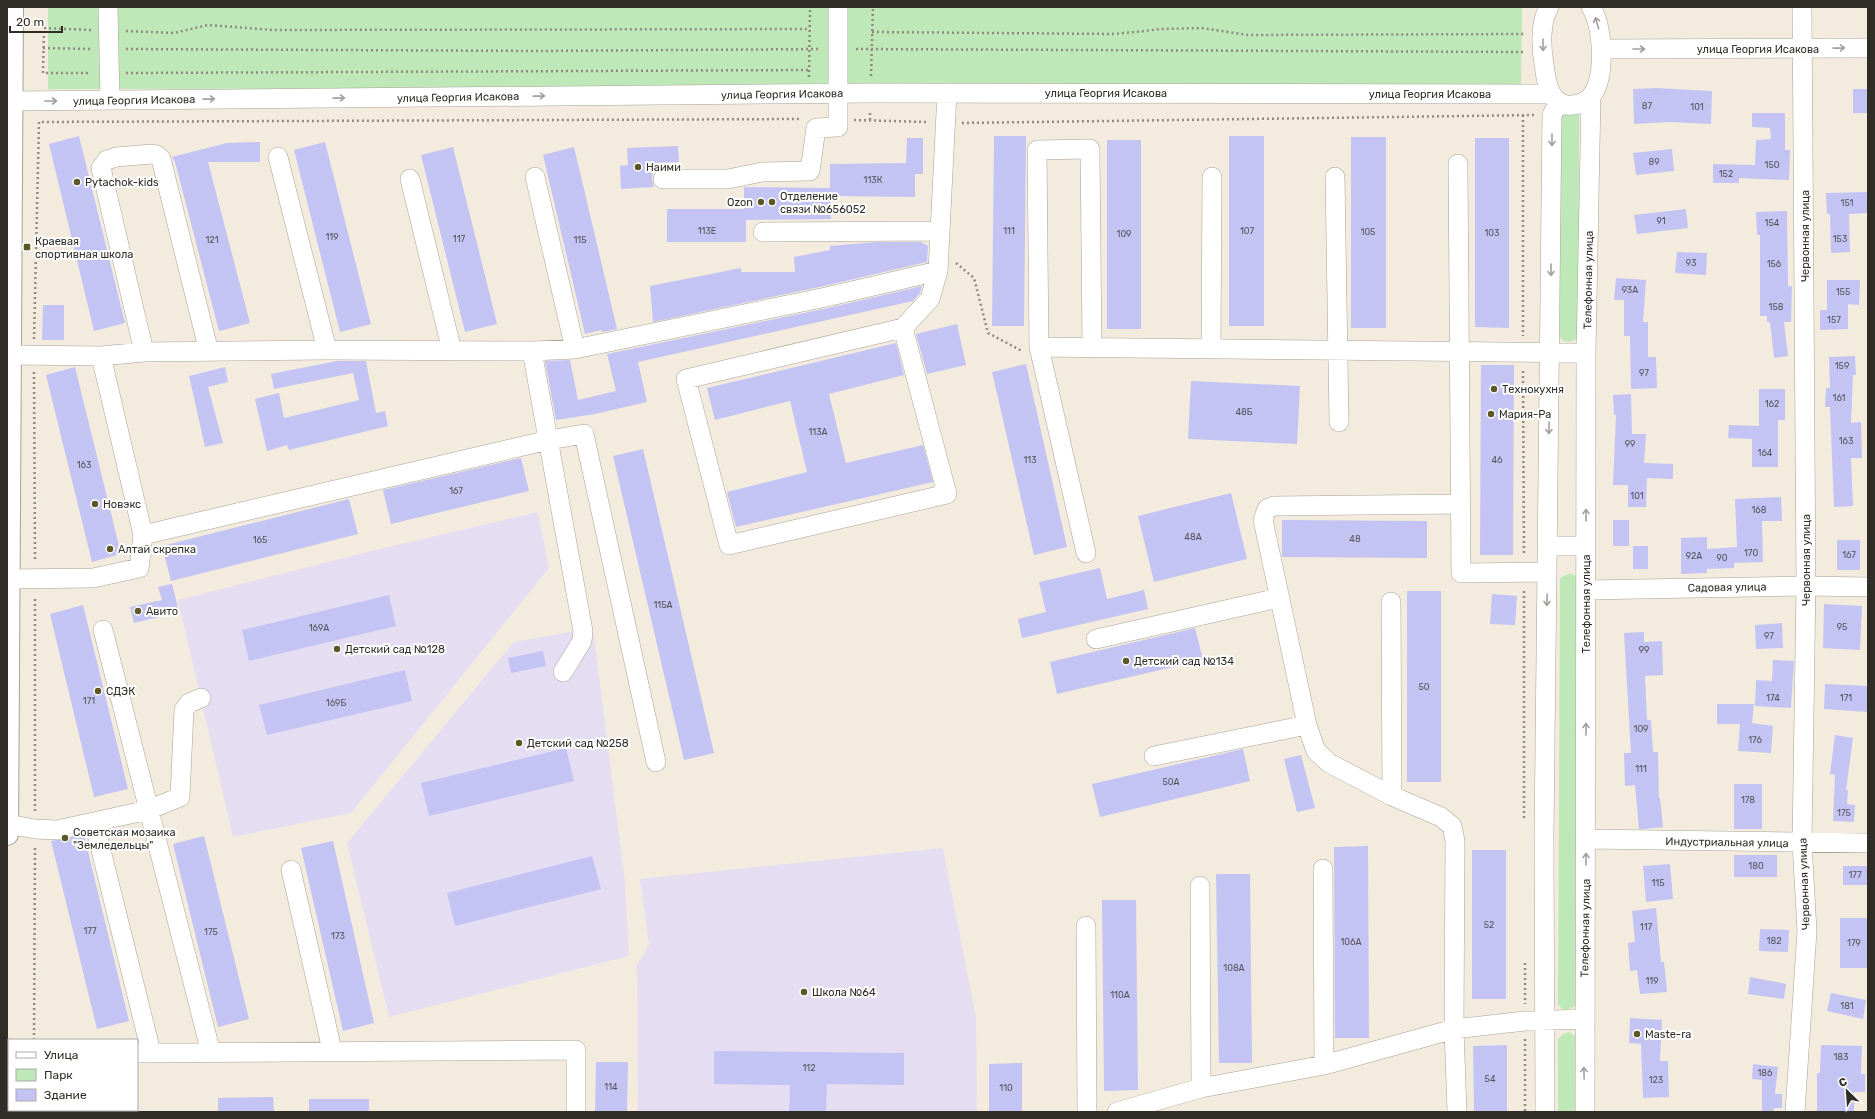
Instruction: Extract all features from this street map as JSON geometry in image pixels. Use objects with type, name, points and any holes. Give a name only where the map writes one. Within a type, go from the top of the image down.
[{"type":"main road","points":[[7,834],[12,7]]},
{"type":"street","points":[[108,7],[110,100]]},
{"type":"street","points":[[663,179],[728,179],[762,172],[810,171],[816,128],[838,127],[838,7]]},
{"type":"street","points":[[1545,1112],[1546,1020],[1544,836],[1554,104],[1546,78],[1543,44],[1544,24],[1549,7]]},
{"type":"street","points":[[1591,7],[1598,24],[1600,49],[1600,72],[1598,83],[1591,96]]},
{"type":"street","name":"Червонная улица","points":[[1796,1112],[1807,931],[1802,844],[1806,586],[1804,49],[1802,7]]},
{"type":"street","name":"улица Георгия Исакова","points":[[1600,49],[1868,48]]},
{"type":"street","name":"улица Георгия Исакова","points":[[12,101],[947,92],[1575,105],[1584,102],[1591,96]]},
{"type":"street","points":[[903,328],[947,494],[729,545],[686,379],[903,328],[930,298],[938,271],[944,123],[947,92]]},
{"type":"street","name":"Телефонная улица","points":[[1585,1112],[1586,353],[1591,96]]},
{"type":"street","points":[[1086,553],[1040,354],[1037,150],[1090,149],[1092,347]]},
{"type":"street","points":[[144,352],[101,168],[107,160],[116,157],[152,154],[158,155],[161,159],[209,352]]},
{"type":"street","points":[[278,157],[327,350]]},
{"type":"street","points":[[1458,164],[1461,573],[1547,572]]},
{"type":"street","points":[[535,177],[575,349]]},
{"type":"street","points":[[1211,349],[1212,177]]},
{"type":"street","points":[[1335,177],[1339,422]]},
{"type":"street","points":[[410,179],[452,351]]},
{"type":"street","points":[[763,232],[939,240]]},
{"type":"street","points":[[10,354],[101,356],[144,352],[327,350],[532,351],[575,349],[826,297],[938,271]]},
{"type":"street","points":[[1040,354],[1092,347],[1586,353]]},
{"type":"street","points":[[532,351],[583,630],[582,641],[563,672]]},
{"type":"street","points":[[8,579],[93,578],[139,568],[143,535],[101,356]]},
{"type":"street","points":[[143,535],[549,440],[584,434],[656,762]]},
{"type":"street","points":[[1457,1112],[1454,1029],[1455,841],[1452,826],[1441,817],[1392,796],[1329,763],[1316,751],[1307,725],[1263,520],[1267,509],[1274,506],[1461,504]]},
{"type":"street","points":[[1548,546],[1586,546]]},
{"type":"street","name":"Садовая улица","points":[[1586,590],[1806,586],[1868,587]]},
{"type":"street","points":[[1096,639],[1279,598]]},
{"type":"street","points":[[1392,602],[1392,796]]},
{"type":"street","points":[[103,630],[211,1053]]},
{"type":"street","points":[[7,824],[35,829],[57,830],[148,810],[180,797],[184,710],[189,703],[201,698]]},
{"type":"street","points":[[1154,756],[1307,725]]},
{"type":"street","points":[[94,822],[144,1052],[211,1053],[332,1050],[576,1050],[576,1112]]},
{"type":"street","name":"Индустриальная улица","points":[[1586,839],[1802,844],[1868,843]]},
{"type":"street","points":[[1323,869],[1324,1065]]},
{"type":"street","points":[[291,870],[332,1050]]},
{"type":"street","points":[[1200,886],[1201,1088]]},
{"type":"street","points":[[1086,926],[1087,1112]]},
{"type":"street","points":[[1117,1112],[1201,1088],[1324,1065],[1454,1029],[1525,1021],[1584,1019]]},
{"type":"path","points":[[39,122],[809,119],[810,7]]},
{"type":"path","points":[[870,120],[872,7]]},
{"type":"path","points":[[810,29],[273,30],[208,25],[174,34],[44,28],[43,73],[810,70]]},
{"type":"path","points":[[872,32],[1115,34],[1162,29],[1202,28],[1248,35],[1528,34]]},
{"type":"path","points":[[43,48],[532,51],[872,49],[1527,52]]},
{"type":"path","points":[[838,119],[944,123],[1523,115],[1554,104]]},
{"type":"path","points":[[1523,115],[1524,824]]},
{"type":"path","points":[[939,240],[974,278],[988,333],[1040,354]]},
{"type":"path","points":[[1525,958],[1525,1112]]},
{"type":"shaded area","name":"Детский сад №128","points":[[538,512],[549,568],[351,813],[233,837],[178,600],[380,549]]},
{"type":"shaded area","name":"Детский сад №258","points":[[593,628],[625,883],[629,956],[389,1017],[347,843],[514,642]]},
{"type":"shaded area","name":"Школа №64","points":[[943,848],[976,1018],[977,1112],[638,1112],[637,965],[649,945],[640,879]]},
{"type":"green space","points":[[48,7],[1522,8],[1521,88],[48,89]]},
{"type":"green space","points":[[1576,110],[1579,114],[1579,336],[1570,342],[1567,342],[1560,338],[1559,228],[1561,114]]},
{"type":"green space","points":[[1570,573],[1578,577],[1577,1005],[1567,1010],[1562,1009],[1558,1004],[1560,578]]},
{"type":"green space","points":[[1569,1032],[1577,1038],[1577,1112],[1558,1112],[1558,1039],[1563,1034]]},
{"type":"building","points":[[1657,88],[1712,91],[1711,124],[1669,122],[1634,124],[1633,89]]},
{"type":"building","points":[[1853,89],[1868,89],[1868,113],[1853,113]]},
{"type":"building","points":[[1752,113],[1785,113],[1785,150],[1790,150],[1789,180],[1739,178],[1739,183],[1713,183],[1713,164],[1755,165],[1756,140],[1771,139],[1770,128],[1752,127]]},
{"type":"building","points":[[79,136],[125,323],[94,331],[49,144]]},
{"type":"building","points":[[994,136],[1026,136],[1024,326],[992,326]]},
{"type":"building","points":[[1229,136],[1264,136],[1264,326],[1229,326]]},
{"type":"building","points":[[1351,137],[1386,137],[1386,328],[1351,328]]},
{"type":"building","points":[[907,138],[923,138],[923,174],[915,174],[915,197],[831,196],[831,219],[746,220],[746,242],[667,242],[667,209],[744,209],[744,187],[830,188],[830,164],[906,163]]},
{"type":"building","points":[[1475,138],[1509,138],[1509,328],[1475,327]]},
{"type":"building","points":[[1107,140],[1141,140],[1141,329],[1107,329]]},
{"type":"building","points":[[260,142],[260,162],[208,162],[250,323],[219,331],[175,162],[172,157],[227,143]]},
{"type":"building","points":[[325,142],[371,324],[340,332],[294,150]]},
{"type":"building","points":[[678,146],[679,162],[653,163],[652,179],[654,187],[621,189],[620,166],[628,165],[627,148]]},
{"type":"building","points":[[453,147],[497,324],[465,332],[421,155]]},
{"type":"building","points":[[574,147],[617,329],[602,332],[601,330],[585,334],[543,155]]},
{"type":"building","points":[[1672,149],[1674,171],[1636,175],[1633,153]]},
{"type":"building","points":[[1868,192],[1868,213],[1849,214],[1850,252],[1831,253],[1830,214],[1827,214],[1826,193]]},
{"type":"building","points":[[1686,209],[1688,228],[1637,234],[1634,215]]},
{"type":"building","points":[[1787,211],[1788,286],[1792,286],[1791,322],[1784,322],[1788,356],[1774,358],[1770,322],[1767,322],[1767,316],[1760,316],[1760,235],[1757,235],[1756,212]]},
{"type":"building","points":[[877,242],[921,242],[928,246],[927,262],[824,286],[653,322],[650,286],[741,268],[741,272],[795,272],[794,257],[830,250],[830,246]]},
{"type":"building","points":[[1677,252],[1707,253],[1706,275],[1675,273]]},
{"type":"building","points":[[1616,278],[1646,280],[1643,322],[1648,322],[1648,357],[1656,357],[1657,388],[1631,389],[1630,336],[1624,336],[1624,300],[1614,300]]},
{"type":"building","points":[[1827,280],[1860,280],[1859,305],[1848,304],[1848,329],[1820,330],[1820,310],[1827,310]]},
{"type":"building","points":[[922,286],[920,293],[913,301],[638,362],[647,402],[595,414],[556,420],[545,361],[570,360],[578,400],[616,391],[607,354],[828,308]]},
{"type":"building","points":[[43,305],[64,305],[64,340],[42,340]]},
{"type":"building","points":[[957,324],[966,365],[927,374],[916,334]]},
{"type":"building","points":[[896,343],[904,375],[829,394],[846,463],[923,445],[933,482],[736,527],[727,492],[807,472],[790,401],[715,420],[707,388]]},
{"type":"building","points":[[1855,356],[1856,375],[1853,375],[1851,423],[1861,422],[1862,458],[1851,458],[1853,506],[1834,507],[1830,407],[1825,407],[1826,388],[1830,388],[1829,357]]},
{"type":"building","points":[[337,361],[366,361],[376,413],[385,411],[388,426],[289,450],[287,445],[267,451],[255,399],[279,393],[284,418],[359,400],[353,373],[274,389],[271,374]]},
{"type":"building","points":[[1026,364],[1067,547],[1034,555],[992,372]]},
{"type":"building","points":[[1481,365],[1514,365],[1513,555],[1480,555]]},
{"type":"building","points":[[75,367],[121,554],[92,562],[46,375]]},
{"type":"building","points":[[225,367],[228,382],[208,387],[223,443],[205,447],[189,376]]},
{"type":"building","points":[[1191,381],[1300,386],[1297,444],[1188,439]]},
{"type":"building","points":[[1759,389],[1785,389],[1785,420],[1778,420],[1778,467],[1752,467],[1752,439],[1728,438],[1729,425],[1759,426]]},
{"type":"building","points":[[1631,394],[1632,434],[1646,434],[1644,463],[1673,464],[1673,479],[1647,478],[1646,507],[1628,507],[1628,485],[1613,485],[1616,415],[1614,415],[1613,395]]},
{"type":"building","points":[[643,449],[714,753],[684,760],[613,456]]},
{"type":"building","points":[[521,458],[529,491],[391,524],[383,490]]},
{"type":"building","points":[[1231,493],[1247,559],[1154,582],[1138,516]]},
{"type":"building","points":[[1781,497],[1782,521],[1762,521],[1763,562],[1734,563],[1734,568],[1707,569],[1707,573],[1681,574],[1681,538],[1707,537],[1707,549],[1737,547],[1735,499]]},
{"type":"building","points":[[349,499],[358,534],[171,581],[162,546]]},
{"type":"building","points":[[1282,520],[1427,521],[1427,558],[1282,557]]},
{"type":"building","points":[[1613,520],[1629,520],[1629,546],[1613,546]]},
{"type":"building","points":[[1837,540],[1860,540],[1860,570],[1837,570]]},
{"type":"building","points":[[1633,546],[1648,546],[1648,569],[1633,569]]},
{"type":"building","points":[[1100,568],[1107,599],[1144,590],[1148,609],[1022,638],[1018,619],[1046,612],[1039,582]]},
{"type":"building","points":[[172,584],[179,612],[134,623],[130,607],[162,600],[158,587]]},
{"type":"building","points":[[1407,591],[1441,591],[1441,782],[1407,782]]},
{"type":"building","points":[[1492,594],[1517,596],[1515,625],[1490,624]]},
{"type":"building","points":[[389,595],[396,626],[249,661],[242,630]]},
{"type":"building","points":[[1824,604],[1862,606],[1860,650],[1823,648]]},
{"type":"building","points":[[83,605],[128,789],[94,797],[50,614]]},
{"type":"building","points":[[1782,623],[1783,648],[1756,649],[1755,625]]},
{"type":"building","name":"Детский сад №134","points":[[1195,628],[1203,660],[1057,694],[1050,662]]},
{"type":"building","points":[[1644,632],[1644,642],[1662,641],[1663,675],[1645,676],[1647,720],[1651,720],[1653,752],[1658,752],[1659,798],[1663,827],[1639,829],[1635,785],[1625,786],[1624,753],[1631,753],[1624,633]]},
{"type":"building","points":[[543,651],[546,666],[511,673],[508,658]]},
{"type":"building","points":[[1773,660],[1794,661],[1791,708],[1755,706],[1756,680],[1772,681]]},
{"type":"building","points":[[405,670],[412,701],[267,735],[259,705]]},
{"type":"building","points":[[1825,684],[1868,686],[1868,712],[1824,709]]},
{"type":"building","points":[[1717,704],[1754,704],[1752,723],[1773,726],[1771,753],[1738,751],[1740,724],[1717,724]]},
{"type":"building","points":[[1835,735],[1853,738],[1846,790],[1848,790],[1847,804],[1855,805],[1854,822],[1833,821],[1835,775],[1830,774]]},
{"type":"building","points":[[566,748],[574,781],[429,816],[421,783]]},
{"type":"building","points":[[1243,749],[1250,781],[1100,817],[1092,784]]},
{"type":"building","points":[[1301,755],[1315,808],[1297,812],[1284,759]]},
{"type":"building","points":[[1734,784],[1762,784],[1762,829],[1734,829]]},
{"type":"building","points":[[84,835],[129,1021],[97,1029],[51,841]]},
{"type":"building","points":[[204,836],[249,1019],[218,1027],[173,844]]},
{"type":"building","points":[[333,841],[374,1023],[343,1031],[301,848]]},
{"type":"building","points":[[1368,846],[1369,1038],[1335,1038],[1334,847]]},
{"type":"building","points":[[1472,850],[1506,850],[1506,999],[1472,999]]},
{"type":"building","points":[[1734,855],[1777,855],[1777,877],[1734,877]]},
{"type":"building","points":[[592,856],[601,889],[455,926],[447,893]]},
{"type":"building","points":[[1670,864],[1673,899],[1646,902],[1643,866]]},
{"type":"building","points":[[1843,866],[1868,866],[1868,885],[1843,885]]},
{"type":"building","points":[[1216,874],[1250,874],[1252,1063],[1219,1063]]},
{"type":"building","points":[[1102,900],[1136,900],[1138,1090],[1104,1091]]},
{"type":"building","points":[[1656,908],[1661,962],[1664,962],[1667,992],[1640,994],[1637,970],[1630,971],[1628,943],[1635,942],[1632,911]]},
{"type":"building","points":[[1840,918],[1868,918],[1868,968],[1840,968]]},
{"type":"building","points":[[1760,929],[1789,930],[1788,952],[1759,951]]},
{"type":"building","points":[[1750,977],[1786,984],[1784,999],[1748,994]]},
{"type":"building","points":[[1831,993],[1866,1000],[1863,1019],[1827,1011]]},
{"type":"building","points":[[1630,1018],[1662,1020],[1660,1061],[1668,1061],[1669,1097],[1643,1098],[1641,1044],[1629,1043]]},
{"type":"building","points":[[1507,1045],[1507,1112],[1474,1112],[1473,1046]]},
{"type":"building","points":[[1821,1045],[1862,1046],[1861,1074],[1865,1074],[1865,1092],[1854,1092],[1854,1112],[1817,1112],[1817,1073],[1820,1073]]},
{"type":"building","points":[[714,1051],[904,1053],[904,1085],[827,1084],[826,1112],[789,1112],[790,1085],[714,1084]]},
{"type":"building","points":[[596,1062],[628,1062],[627,1112],[595,1112]]},
{"type":"building","points":[[1022,1063],[1022,1112],[989,1112],[989,1064]]},
{"type":"building","points":[[1753,1064],[1778,1067],[1775,1094],[1782,1094],[1782,1108],[1774,1108],[1773,1112],[1762,1112],[1762,1080],[1752,1079]]},
{"type":"building","points":[[273,1097],[274,1112],[218,1112],[218,1098]]},
{"type":"building","points":[[309,1099],[369,1099],[369,1112],[309,1112]]},
{"type":"place","name":"Наими","points":[[638,167]]},
{"type":"place","name":"Pytachok-kids","points":[[77,182]]},
{"type":"place","name":"Ozon","points":[[761,202]]},
{"type":"place","name":"Отделение связи №656052","points":[[772,202]]},
{"type":"place","name":"Краевая спортивная школа","points":[[27,247]]},
{"type":"place","name":"Технокухня","points":[[1494,389]]},
{"type":"place","name":"Мария-Ра","points":[[1491,414]]},
{"type":"place","name":"Новэкс","points":[[95,504]]},
{"type":"place","name":"Алтай скрепка","points":[[110,549]]},
{"type":"place","name":"Авито","points":[[138,611]]},
{"type":"place","name":"Детский сад №128","points":[[337,649]]},
{"type":"place","name":"Детский сад №134","points":[[1126,661]]},
{"type":"place","name":"СДЭК","points":[[98,691]]},
{"type":"place","name":"Детский сад №258","points":[[519,743]]},
{"type":"place","name":"Советская мозаика \"Земледельцы\"","points":[[65,838]]},
{"type":"place","name":"Школа №64","points":[[804,992]]},
{"type":"place","name":"Maste-ra","points":[[1637,1034]]}]
